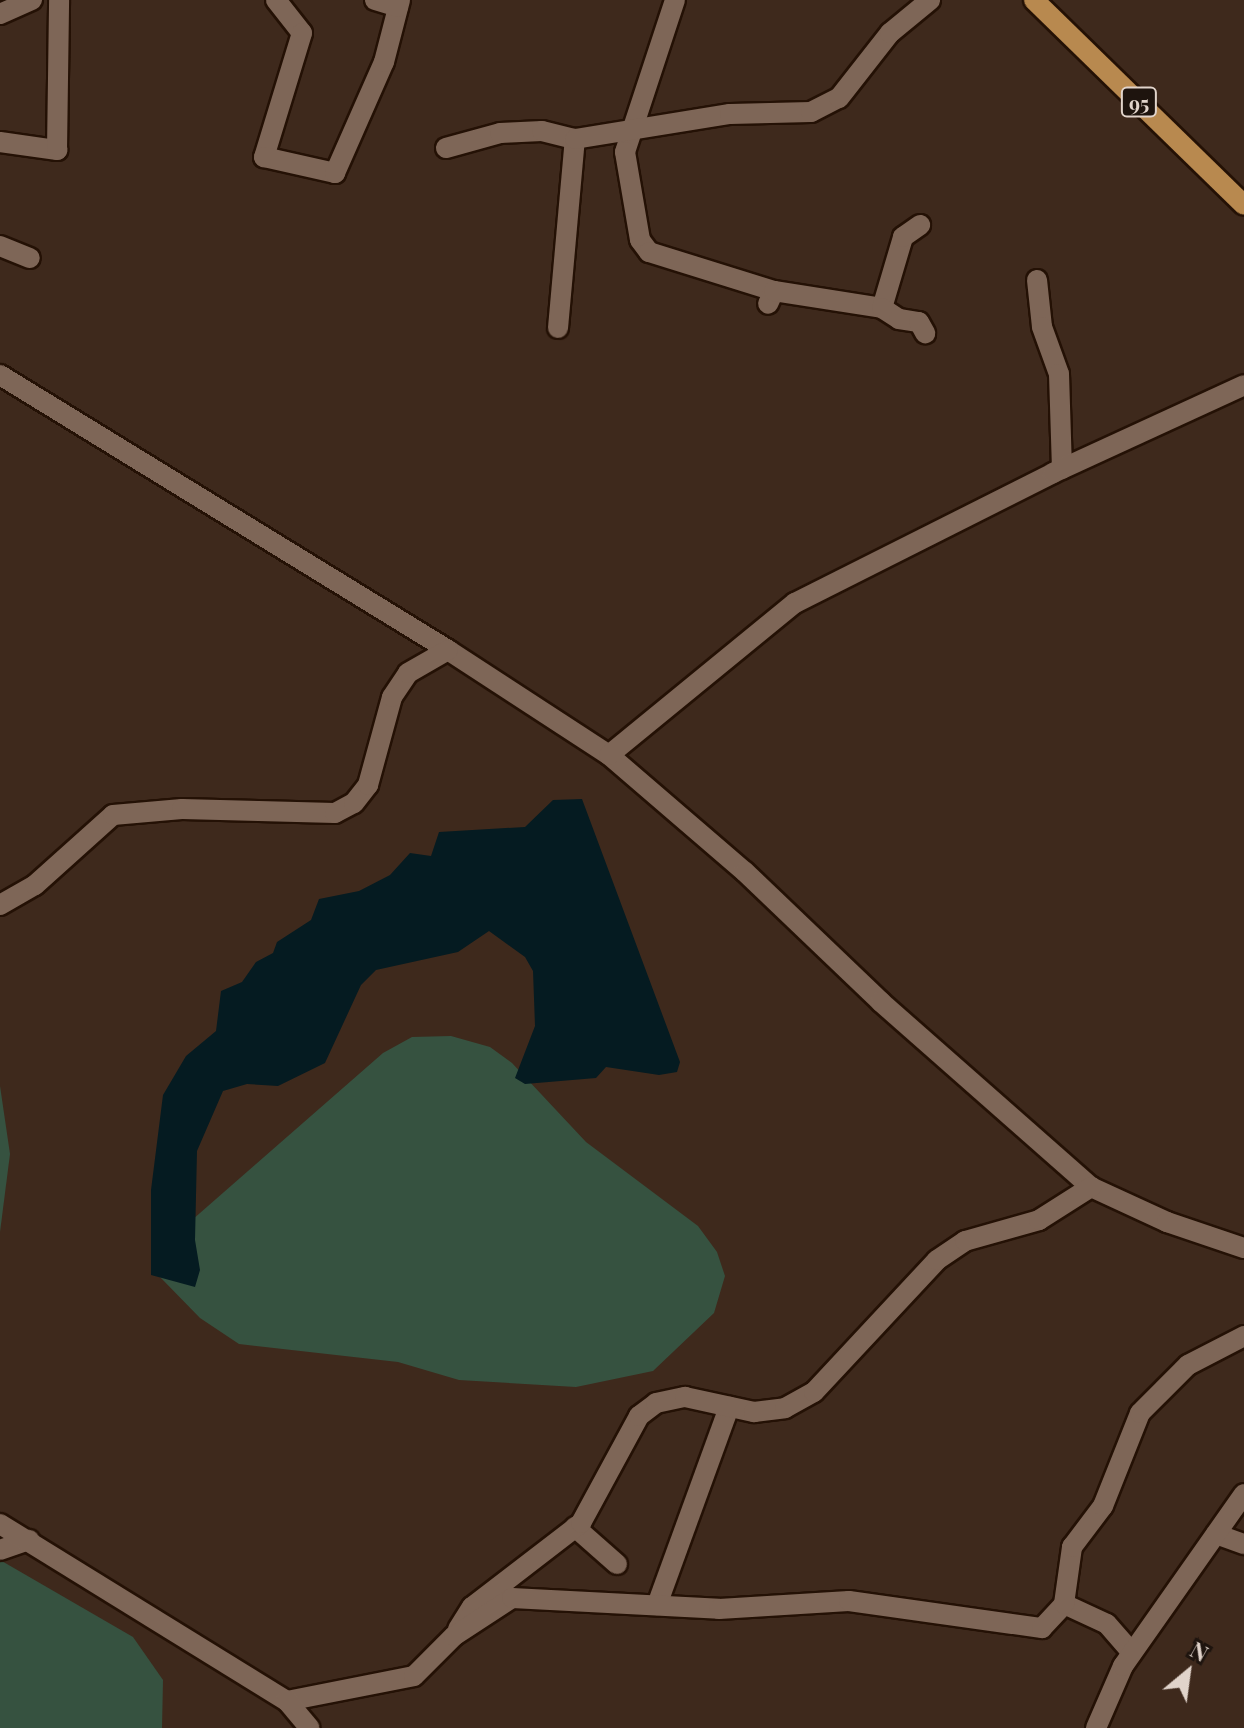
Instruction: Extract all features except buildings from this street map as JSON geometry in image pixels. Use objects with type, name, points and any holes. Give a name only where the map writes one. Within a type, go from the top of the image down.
[{"type":"main road","name":"95","points":[[1034,0],[1244,205]]},
{"type":"street","points":[[0,14],[32,0]]},
{"type":"street","points":[[0,142],[57,150],[59,0]]},
{"type":"street","points":[[276,0],[302,33],[264,157],[335,173],[384,62],[399,4],[375,0]]},
{"type":"street","points":[[675,0],[625,152],[640,240],[649,252],[771,298],[882,308],[899,319],[919,322],[925,333]]},
{"type":"street","points":[[446,148],[500,133],[542,131],[575,139],[730,114],[811,112],[839,98],[890,33],[930,0]]},
{"type":"street","points":[[558,328],[575,139]]},
{"type":"street","points":[[882,308],[903,237],[920,225]]},
{"type":"street","points":[[0,246],[30,258]]},
{"type":"street","points":[[1037,280],[1042,327],[1059,374],[1062,469]]},
{"type":"street","points":[[0,375],[448,650],[609,755],[745,872],[881,1002],[1091,1187],[1167,1222],[1244,1248]]},
{"type":"street","points":[[609,755],[795,603],[1062,469],[1244,385]]},
{"type":"street","points":[[0,905],[35,885],[113,815],[182,809],[335,813],[354,803],[368,785],[392,697],[408,673],[448,650]]},
{"type":"street","points":[[454,1636],[472,1607],[575,1527],[602,1491],[639,1416],[648,1409],[685,1397],[754,1412],[785,1408],[814,1392],[937,1260],[965,1241],[1039,1220],[1091,1187]]},
{"type":"street","points":[[287,1701],[414,1676],[454,1636],[512,1598],[719,1609],[849,1601],[1042,1628],[1064,1604],[1072,1547],[1103,1506],[1140,1413],[1188,1365],[1244,1336]]},
{"type":"street","points":[[657,1605],[729,1407]]},
{"type":"street","points":[[1096,1728],[1132,1653],[1244,1494]]},
{"type":"street","points":[[0,1524],[287,1701],[310,1728]]},
{"type":"street","points":[[575,1527],[617,1564]]},
{"type":"street","points":[[1216,1534],[1244,1544]]},
{"type":"street","points":[[0,1550],[29,1540]]},
{"type":"street","points":[[1064,1604],[1107,1624],[1132,1653]]},
{"type":"green space","points":[[451,1036],[490,1047],[512,1063],[586,1142],[698,1226],[717,1252],[725,1276],[714,1313],[653,1371],[576,1387],[459,1380],[398,1362],[239,1344],[200,1318],[160,1277],[168,1241],[383,1053],[412,1037]]},
{"type":"green space","points":[[0,1086],[10,1154],[0,1232]]},
{"type":"green space","points":[[0,1560],[133,1637],[163,1680],[162,1728],[0,1728]]},
{"type":"water","points":[[582,799],[680,1062],[677,1072],[659,1075],[606,1067],[596,1078],[525,1084],[515,1078],[535,1026],[533,971],[525,957],[489,931],[458,952],[376,970],[361,985],[325,1063],[278,1086],[247,1084],[223,1091],[197,1151],[195,1240],[200,1270],[195,1287],[151,1275],[151,1190],[163,1095],[186,1056],[216,1031],[221,991],[242,982],[256,962],[273,953],[277,942],[311,920],[319,899],[359,891],[390,875],[410,853],[431,856],[439,832],[525,827],[553,800]]}]
